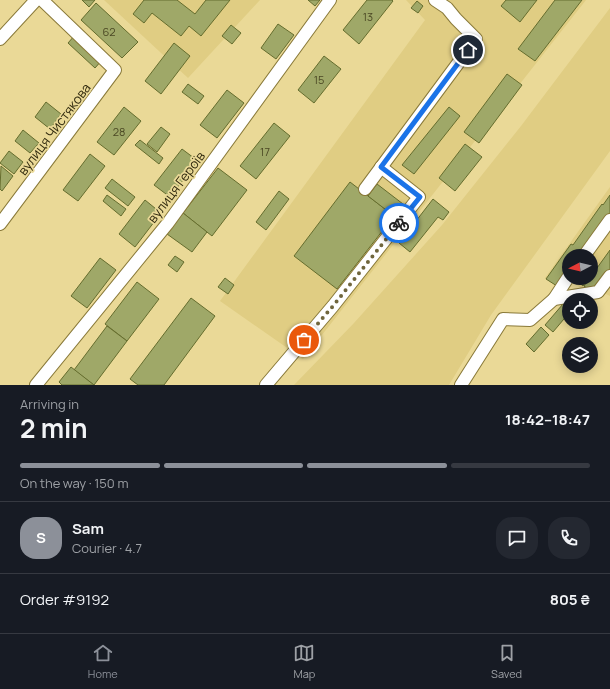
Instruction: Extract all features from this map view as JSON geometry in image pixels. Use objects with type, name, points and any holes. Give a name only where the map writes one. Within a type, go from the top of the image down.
[{"type":"street","points":[[0,39],[36,0]]},
{"type":"street","name":"вулиця Чистякова","points":[[0,224],[115,70],[42,0]]},
{"type":"street","name":"вулиця Героїв","points":[[36,385],[168,223],[330,0]]},
{"type":"street","points":[[365,189],[476,39],[447,8],[435,0]]},
{"type":"street","points":[[266,385],[333,306],[420,197],[381,167]]},
{"type":"street","points":[[589,249],[610,220]]},
{"type":"street","points":[[554,298],[604,292],[610,276]]},
{"type":"street","points":[[461,385],[503,319],[530,320],[554,298],[563,285]]},
{"type":"shaded area","points":[[104,0],[260,0],[188,78]]},
{"type":"shaded area","points":[[406,0],[586,0],[303,359],[220,301],[425,20]]},
{"type":"shaded area","points":[[610,8],[610,151],[491,315],[449,385],[294,385],[354,323],[442,225],[521,126]]},
{"type":"shaded area","points":[[610,187],[610,296],[604,293],[598,294],[598,293],[587,293],[577,285],[598,285],[598,249],[566,249]]},
{"type":"shaded area","points":[[562,254],[562,285],[569,285],[564,292],[545,278]]},
{"type":"building","points":[[82,0],[95,0],[89,7]]},
{"type":"building","points":[[144,0],[177,0],[195,14],[206,0],[230,0],[201,36],[189,26],[181,36],[152,13],[144,23],[133,14]]},
{"type":"building","points":[[308,0],[320,0],[315,6]]},
{"type":"building","points":[[367,0],[393,1],[359,44],[343,30]]},
{"type":"building","points":[[506,0],[537,0],[520,22],[501,6]]},
{"type":"building","points":[[555,0],[582,0],[535,61],[518,49]]},
{"type":"building","points":[[417,1],[423,6],[418,13],[411,8]]},
{"type":"building","points":[[96,3],[138,42],[122,58],[81,20]]},
{"type":"building","points":[[278,24],[294,35],[276,59],[261,48]]},
{"type":"building","points":[[231,25],[241,33],[232,44],[222,36]]},
{"type":"building","points":[[75,35],[102,60],[95,68],[68,43]]},
{"type":"building","points":[[174,43],[190,56],[161,94],[145,81]]},
{"type":"building","points":[[324,56],[341,69],[314,103],[298,90]]},
{"type":"building","points":[[507,74],[522,85],[479,143],[464,132]]},
{"type":"building","points":[[188,84],[204,96],[198,104],[182,92]]},
{"type":"building","points":[[227,90],[244,103],[217,138],[200,125]]},
{"type":"building","points":[[46,102],[61,114],[50,129],[35,117]]},
{"type":"building","points":[[124,107],[141,121],[114,155],[97,142]]},
{"type":"building","points":[[449,107],[460,116],[414,174],[402,165]]},
{"type":"building","points":[[274,123],[290,136],[256,179],[240,166]]},
{"type":"building","points":[[161,127],[170,134],[157,152],[147,144]]},
{"type":"building","points":[[23,130],[39,143],[30,153],[15,141]]},
{"type":"building","points":[[140,140],[163,158],[159,164],[135,145]]},
{"type":"building","points":[[465,144],[482,157],[455,191],[439,178]]},
{"type":"building","points":[[182,149],[198,161],[170,197],[154,185]]},
{"type":"building","points":[[9,151],[23,162],[14,174],[0,163]]},
{"type":"building","points":[[90,154],[105,166],[78,201],[63,190]]},
{"type":"building","points":[[1,166],[13,176],[2,191],[0,189]]},
{"type":"building","points":[[218,168],[247,190],[212,236],[183,213]]},
{"type":"building","points":[[112,179],[135,197],[128,206],[105,188]]},
{"type":"building","points":[[350,182],[394,216],[337,289],[294,256]]},
{"type":"building","points":[[377,184],[403,204],[394,216],[368,196]]},
{"type":"building","points":[[279,191],[289,199],[266,230],[256,222]]},
{"type":"building","points":[[107,195],[126,209],[121,216],[103,201]]},
{"type":"building","points":[[610,195],[610,213],[583,249],[567,249],[571,244],[573,245],[602,204],[603,205]]},
{"type":"building","points":[[433,199],[449,212],[443,220],[438,217],[410,252],[399,243]]},
{"type":"building","points":[[145,200],[161,213],[135,247],[119,234]]},
{"type":"building","points":[[183,213],[207,232],[192,252],[167,234]]},
{"type":"building","points":[[610,250],[610,269],[598,284],[598,267]]},
{"type":"building","points":[[175,256],[184,262],[177,272],[168,265]]},
{"type":"building","points":[[562,257],[562,278],[557,286],[546,279]]},
{"type":"building","points":[[100,258],[116,270],[87,308],[71,296]]},
{"type":"building","points":[[225,278],[234,285],[228,294],[218,287]]},
{"type":"building","points":[[137,282],[159,299],[127,341],[105,324]]},
{"type":"building","points":[[585,285],[597,285],[592,292],[584,286]]},
{"type":"building","points":[[191,298],[215,316],[164,385],[138,385],[130,379]]},
{"type":"building","points":[[562,305],[562,321],[553,332],[545,325]]},
{"type":"building","points":[[107,326],[127,341],[94,385],[74,370]]},
{"type":"building","points":[[541,327],[549,335],[534,352],[526,344]]},
{"type":"building","points":[[71,367],[94,385],[62,385],[59,382]]},
{"type":"way so far","points":[[304,340],[399,223]]},
{"type":"route","points":[[399,223],[420,197],[381,167],[468,50]]}]
